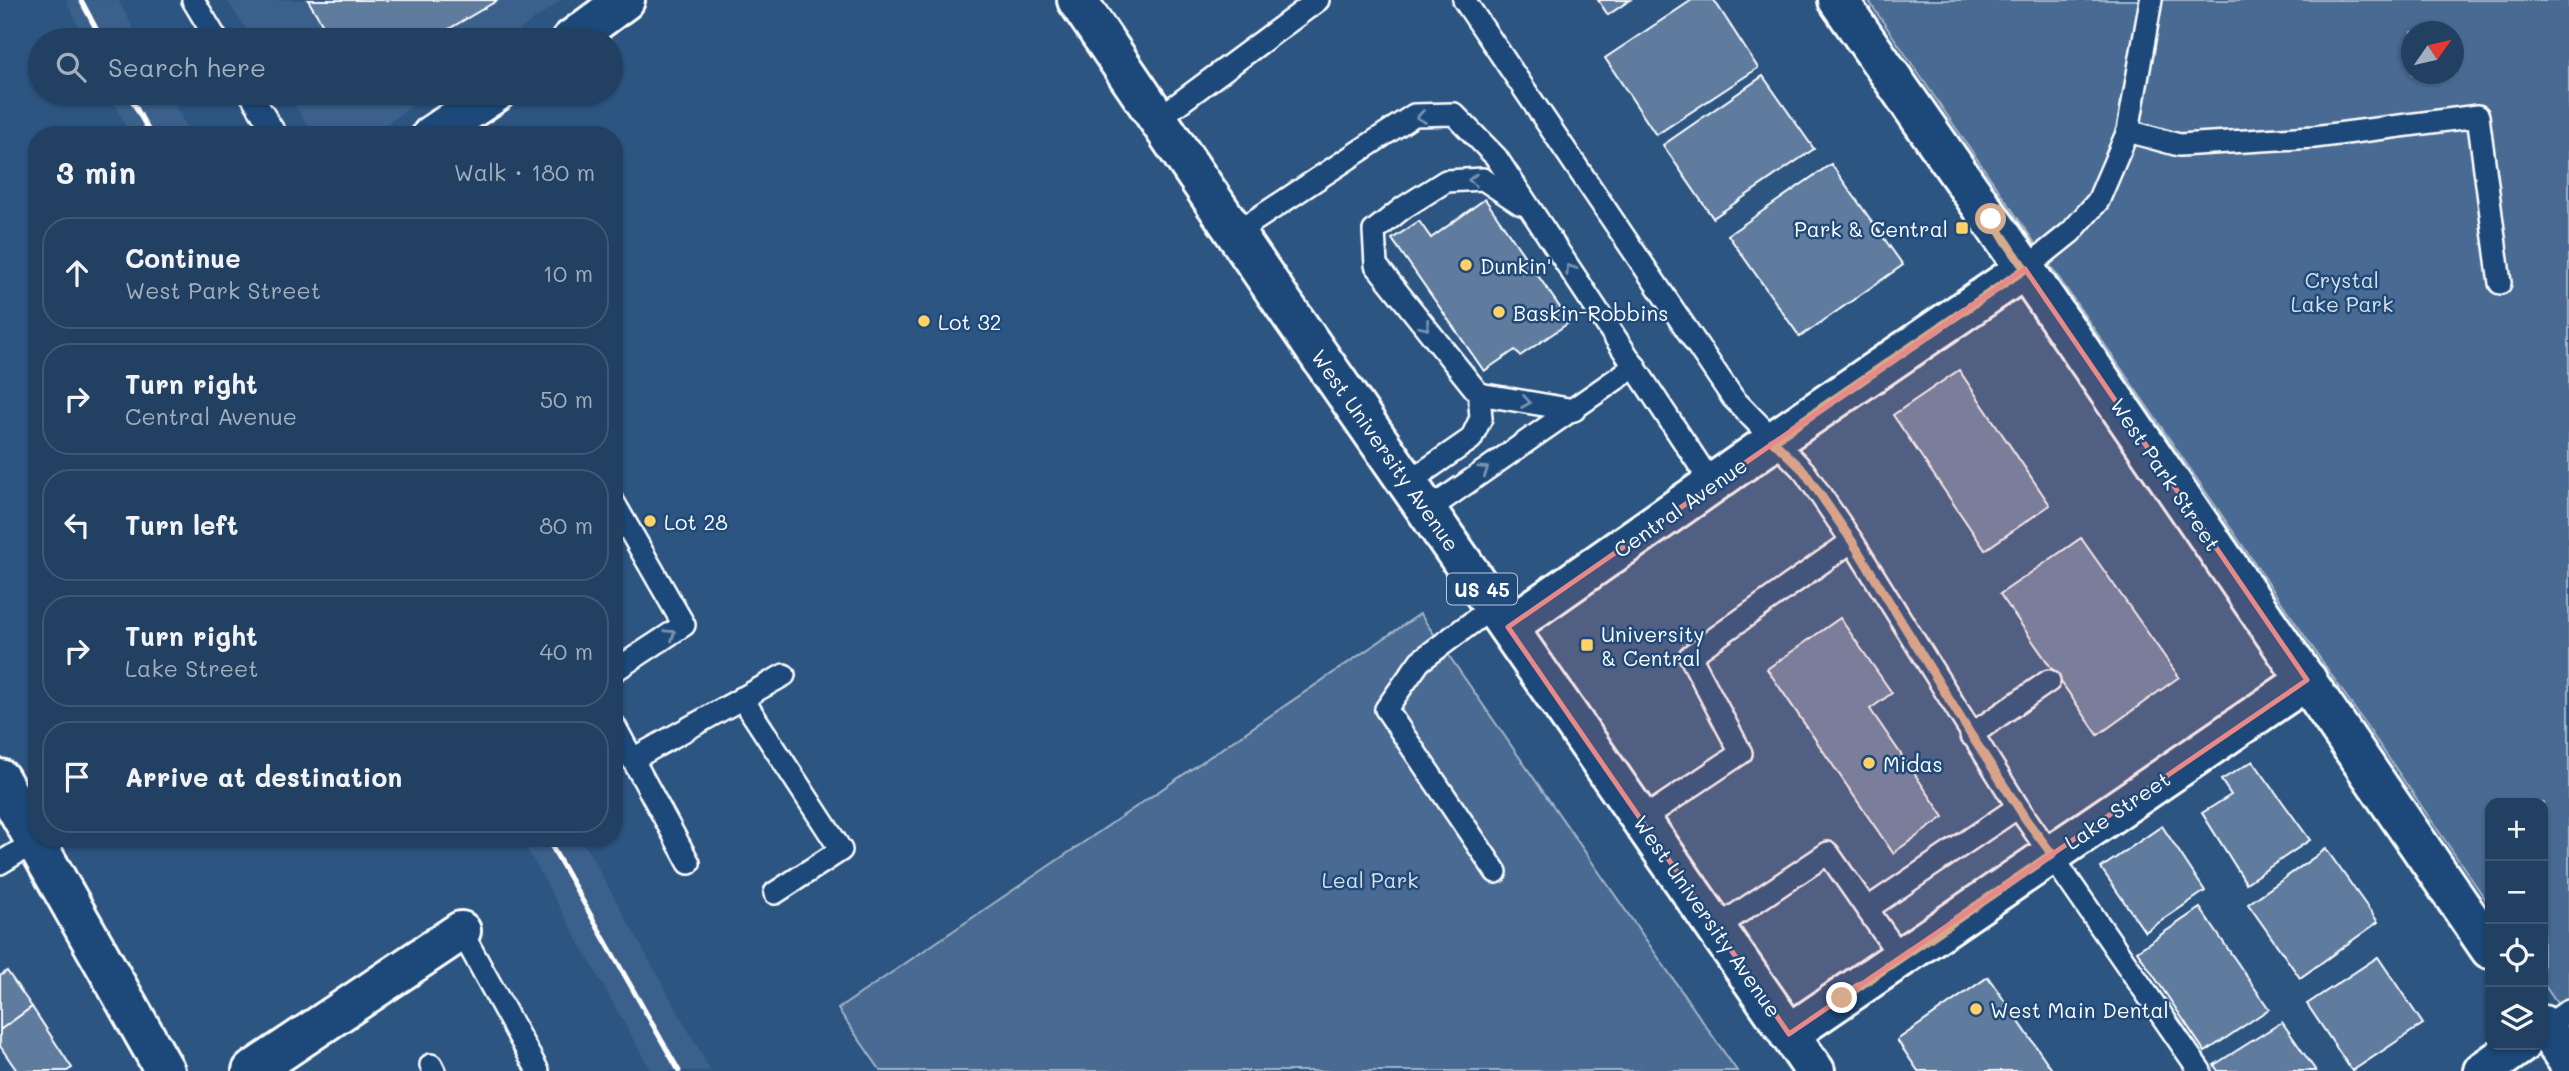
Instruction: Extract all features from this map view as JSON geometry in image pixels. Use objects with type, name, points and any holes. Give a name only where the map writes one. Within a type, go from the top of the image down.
[{"type":"street","points":[[587,28],[625,0]]},
{"type":"street","name":"West University Avenue","points":[[1077,0],[1276,293],[1815,1071]]},
{"type":"street","name":"West Park Street","points":[[1838,0],[2485,942]]},
{"type":"street","points":[[446,126],[477,105]]},
{"type":"street","name":"Central Avenue","points":[[1501,616],[1712,484],[2025,269]]},
{"type":"street","name":"Lake Street","points":[[1789,1034],[2307,680]]},
{"type":"street","points":[[0,779],[28,829]]},
{"type":"street","points":[[38,847],[165,1071]]},
{"type":"street","points":[[252,1071],[461,931]]},
{"type":"street","points":[[2548,1033],[2569,1063]]},
{"type":"street","points":[[2483,1071],[2512,1050]]},
{"type":"lane","points":[[193,0],[210,28]]},
{"type":"lane","points":[[1159,118],[1318,0]]},
{"type":"lane","points":[[1464,0],[1733,398],[1804,471],[1852,541],[2018,807],[2200,1071]]},
{"type":"lane","points":[[2025,269],[2071,232],[2098,201],[2128,131],[2151,0]]},
{"type":"lane","points":[[257,105],[270,126]]},
{"type":"lane","points":[[1237,232],[1414,115],[1454,114],[1496,157],[1712,484]]},
{"type":"lane","points":[[2128,131],[2179,145],[2314,137],[2478,116],[2500,283]]},
{"type":"lane","points":[[1419,496],[1471,439],[1481,418],[1479,394],[1376,265],[1374,231],[1402,208],[1446,181],[1483,179],[1532,211]]},
{"type":"lane","points":[[1419,496],[1574,410],[1635,366]]},
{"type":"lane","points":[[1479,394],[1574,410]]},
{"type":"lane","points":[[623,519],[684,625],[623,665]]},
{"type":"lane","points":[[1642,820],[1741,753],[1690,656],[1852,541]]},
{"type":"lane","points":[[1496,872],[1386,709],[1420,661],[1501,616]]},
{"type":"lane","points":[[633,760],[784,675]]},
{"type":"lane","points":[[1971,735],[2049,681]]},
{"type":"lane","points":[[742,698],[841,850],[775,893]]},
{"type":"lane","points":[[623,741],[689,863]]},
{"type":"lane","points":[[1867,909],[2018,807]]},
{"type":"lane","points":[[0,863],[28,846]]},
{"type":"lane","points":[[1716,928],[1828,853],[1901,958]]},
{"type":"lane","points":[[461,931],[538,1071]]},
{"type":"highlighted area","points":[[2025,269],[2307,680],[1789,1034],[1508,627]]},
{"type":"shaded area","points":[[66,0],[118,0],[133,28],[79,28]]},
{"type":"shaded area","points":[[227,0],[562,0],[522,28],[245,28]]},
{"type":"shaded area","points":[[116,105],[175,105],[186,126],[126,126]]},
{"type":"shaded area","points":[[295,105],[414,105],[384,126],[308,126]]},
{"type":"shaded area","points":[[526,847],[586,847],[711,1071],[651,1071]]},
{"type":"green space","name":"Crystal Lake Park","points":[[1868,0],[2569,0],[2569,1021],[2548,990],[2548,798],[2485,798],[2485,899]]},
{"type":"green space","name":"Leal Park","points":[[1420,614],[1737,1071],[881,1071],[838,1009]]},
{"type":"building","points":[[308,0],[498,0],[450,28],[325,28]]},
{"type":"building","points":[[1598,0],[1630,0],[1608,15]]},
{"type":"building","points":[[1692,0],[1714,0],[1758,68],[1656,135],[1605,58]]},
{"type":"building","points":[[1763,76],[1814,149],[1713,218],[1663,145]]},
{"type":"building","points":[[1831,164],[1903,265],[1800,337],[1728,235]]},
{"type":"building","points":[[1485,199],[1570,322],[1520,356],[1515,350],[1484,371],[1392,239],[1419,221],[1431,238]]},
{"type":"building","points":[[1959,370],[2050,505],[1985,550],[1893,415]]},
{"type":"building","points":[[2081,538],[2179,677],[2098,735],[2000,594]]},
{"type":"building","name":"Midas","points":[[1840,618],[1892,693],[1870,709],[1944,817],[1893,853],[1767,669]]},
{"type":"building","points":[[2253,761],[2310,840],[2246,883],[2202,813],[2231,795],[2221,780]]},
{"type":"building","points":[[2162,826],[2205,891],[2145,932],[2101,868]]},
{"type":"building","points":[[2326,849],[2378,922],[2300,978],[2248,904]]},
{"type":"building","points":[[2200,908],[2269,1009],[2205,1052],[2137,951]]},
{"type":"building","points":[[2378,957],[2423,1024],[2352,1071],[2307,1004]]},
{"type":"building","points":[[7,971],[32,1007],[0,1030],[0,976]]},
{"type":"building","name":"West Main Dental","points":[[1988,977],[2053,1071],[1918,1071],[1897,1040]]},
{"type":"building","points":[[32,1007],[72,1068],[67,1071],[17,1071],[0,1046],[0,1030]]},
{"type":"building","points":[[2282,1022],[2316,1071],[2218,1071],[2214,1065]]},
{"type":"railway","points":[[81,0],[96,28]]},
{"type":"railway","points":[[135,105],[146,126]]},
{"type":"railway","points":[[552,847],[679,1071]]},
{"type":"place","name":"Park & Central","points":[[1962,228]]},
{"type":"place","name":"Dunkin'","points":[[1466,265]]},
{"type":"place","name":"Baskin-Robbins","points":[[1499,312]]},
{"type":"place","name":"Lot 32","points":[[924,321]]},
{"type":"place","name":"Lot 28","points":[[650,521]]},
{"type":"place","name":"University & Central","points":[[1587,645]]},
{"type":"place","name":"Midas","points":[[1869,763]]},
{"type":"place","name":"West Main Dental","points":[[1976,1009]]},
{"type":"route","points":[[1842,998],[2052,854],[1971,735],[1852,541],[1804,471],[1773,441],[2025,269],[1991,219]]}]
